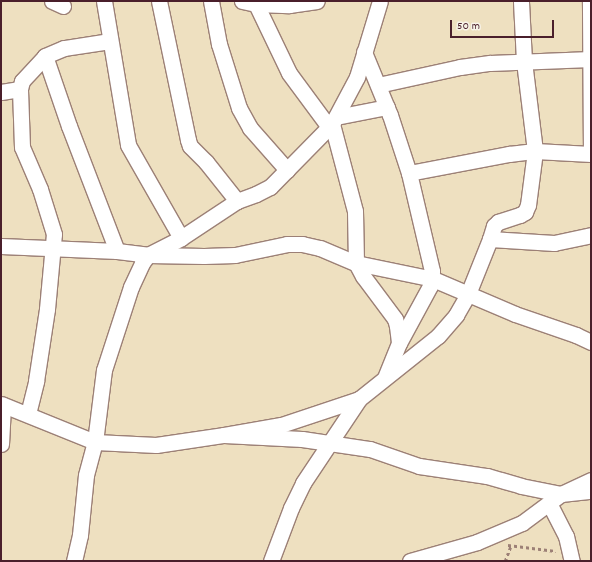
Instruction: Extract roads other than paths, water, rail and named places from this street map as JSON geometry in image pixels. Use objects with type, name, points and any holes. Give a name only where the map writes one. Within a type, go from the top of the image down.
[{"type":"street","points":[[104,1],[128,145],[181,238]]},
{"type":"street","points":[[159,1],[190,146],[206,162],[237,201]]},
{"type":"street","points":[[211,1],[219,44],[239,108],[250,128],[287,170]]},
{"type":"street","points":[[74,561],[80,535],[86,476],[96,442],[104,370],[131,286],[142,264],[148,255],[181,238],[237,201],[270,187],[332,123],[357,77],[380,1]]},
{"type":"street","points":[[271,561],[291,508],[303,483],[359,399],[438,336],[456,315],[468,294],[494,226],[498,222],[525,212],[528,205],[536,151],[524,61],[521,1]]},
{"type":"street","points":[[410,173],[509,154],[536,151],[591,154],[590,1]]},
{"type":"street","points":[[249,3],[289,5],[312,2]]},
{"type":"street","points":[[249,3],[289,73],[332,123],[354,211],[356,262],[363,276],[395,319],[399,343]]},
{"type":"street","points":[[28,414],[36,381],[47,314],[54,234],[40,189],[22,147],[20,89],[22,82],[45,56],[64,48],[110,41]]},
{"type":"street","points":[[364,52],[387,107],[410,173],[428,250],[432,279],[399,343],[385,378]]},
{"type":"street","points":[[45,56],[69,126],[117,251]]},
{"type":"street","points":[[378,85],[460,67],[524,61],[591,59]]},
{"type":"street","points":[[1,92],[20,89]]},
{"type":"street","points":[[332,123],[387,107]]},
{"type":"street","points":[[490,239],[554,242],[570,241],[591,235]]},
{"type":"street","points":[[1,246],[53,247],[117,251],[148,255],[235,255],[287,244],[302,244],[320,248],[356,262],[432,279],[591,342]]},
{"type":"street","points":[[1,444],[2,405],[96,442],[156,446],[281,425],[359,399]]},
{"type":"street","points":[[224,435],[302,439],[370,449],[419,466],[487,476],[555,498],[591,491]]},
{"type":"street","points":[[410,561],[477,542],[522,523],[555,498],[591,480]]},
{"type":"street","points":[[555,498],[571,558]]}]
